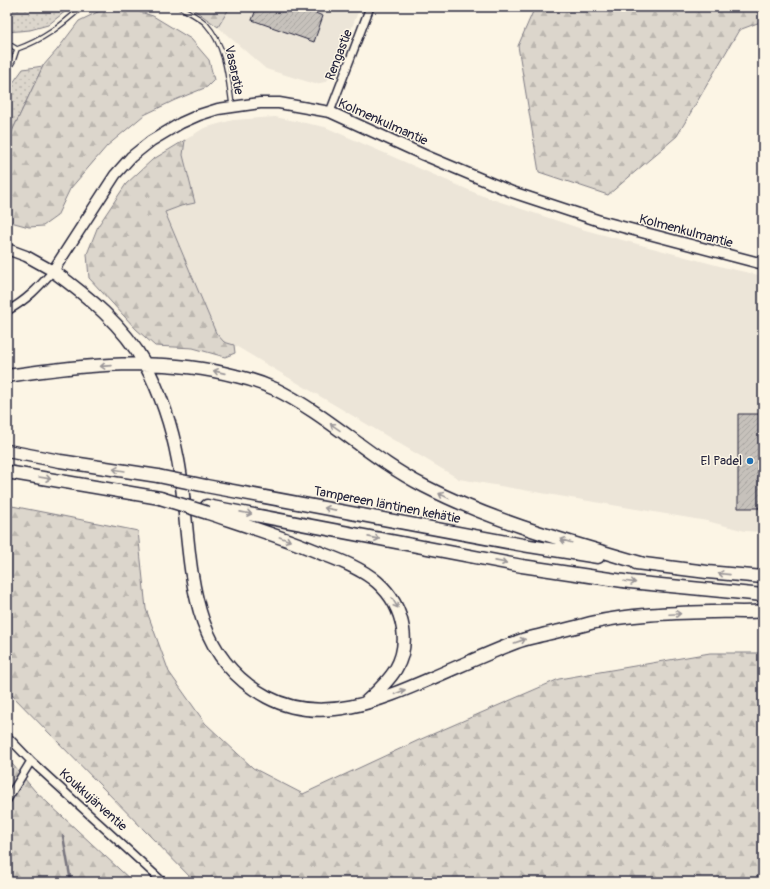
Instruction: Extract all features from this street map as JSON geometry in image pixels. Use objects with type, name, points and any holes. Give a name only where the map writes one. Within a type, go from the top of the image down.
[{"type":"highway","points":[[53,271],[93,301],[109,316],[123,333],[144,364],[160,399],[171,430],[180,468],[193,584],[202,619],[215,649],[227,665],[239,678],[255,690],[279,703],[317,710],[346,708],[363,704],[391,695],[520,640],[593,623],[634,616],[763,612]]},
{"type":"highway","points":[[7,376],[46,370],[144,364],[211,370],[258,382],[275,389],[303,405],[403,475],[458,503],[504,521],[644,564]]},
{"type":"highway","name":"Tampereen läntinen kehätie","points":[[7,450],[60,461],[158,476],[523,545],[644,564],[763,577]]},
{"type":"highway","points":[[7,472],[160,498],[208,510],[522,566],[630,582],[763,595]]},
{"type":"highway","points":[[208,510],[344,562],[363,572],[377,582],[395,602],[400,613],[404,636],[403,653],[400,664],[384,686],[363,704]]},
{"type":"street","name":"Rengastie","points":[[330,112],[370,7]]},
{"type":"street","name":"Kolmenkulmantie","points":[[53,271],[115,175],[131,157],[151,141],[181,123],[199,115],[218,109],[260,103],[279,103],[330,112],[431,158],[512,192],[600,221],[763,264]]},
{"type":"street","points":[[7,249],[26,256],[53,271],[33,294],[7,311]]},
{"type":"street","name":"Koukkujärventie","points":[[7,736],[31,761],[163,882]]},
{"type":"street","points":[[7,800],[31,761]]},
{"type":"lane","points":[[16,49],[32,44],[55,30],[82,7]]},
{"type":"lane","name":"Vasaratie","points":[[180,7],[205,23],[217,38],[223,54],[228,77],[232,107]]},
{"type":"lane","points":[[7,43],[16,49]]},
{"type":"lane","points":[[7,71],[16,49]]},
{"type":"shaded area","points":[[230,7],[360,7],[333,75],[325,82],[315,84],[266,69],[218,27]]},
{"type":"shaded area","points":[[275,117],[325,127],[480,195],[585,230],[727,268],[763,276],[763,532],[745,531],[707,521],[459,479],[234,345],[224,342],[216,333],[165,211],[195,203],[183,155],[185,140],[204,128],[233,120]]},
{"type":"green space","points":[[7,7],[71,7],[48,25],[30,30],[7,32]]},
{"type":"green space","points":[[108,7],[124,7],[153,16],[191,39],[209,60],[214,80],[207,87],[144,115],[107,146],[70,189],[57,216],[43,226],[29,227],[7,221],[7,142],[43,66],[79,21]]},
{"type":"green space","points":[[190,7],[230,7],[218,27]]},
{"type":"green space","points":[[535,7],[763,7],[763,21],[739,30],[677,136],[608,195],[539,172],[518,46]]},
{"type":"green space","points":[[43,66],[7,142],[7,91],[23,69]]},
{"type":"green space","points":[[185,140],[183,155],[195,203],[165,212],[216,333],[224,342],[234,345],[235,353],[225,357],[193,348],[155,346],[136,329],[89,278],[87,254],[98,226],[126,184],[152,160]]},
{"type":"green space","points":[[7,505],[138,531],[146,609],[169,672],[205,723],[253,768],[303,794],[419,740],[559,679],[710,653],[763,653],[763,882],[195,882],[7,690]]},
{"type":"green space","points":[[7,758],[35,791],[133,882],[7,882]]},
{"type":"building","points":[[257,7],[300,7],[323,16],[314,42],[252,20]]},
{"type":"building","name":"El Padel","points":[[738,414],[763,414],[763,508],[738,508]]},
{"type":"waterway","points":[[63,836],[71,882]]},
{"type":"place","name":"El Padel","points":[[750,461]]}]
